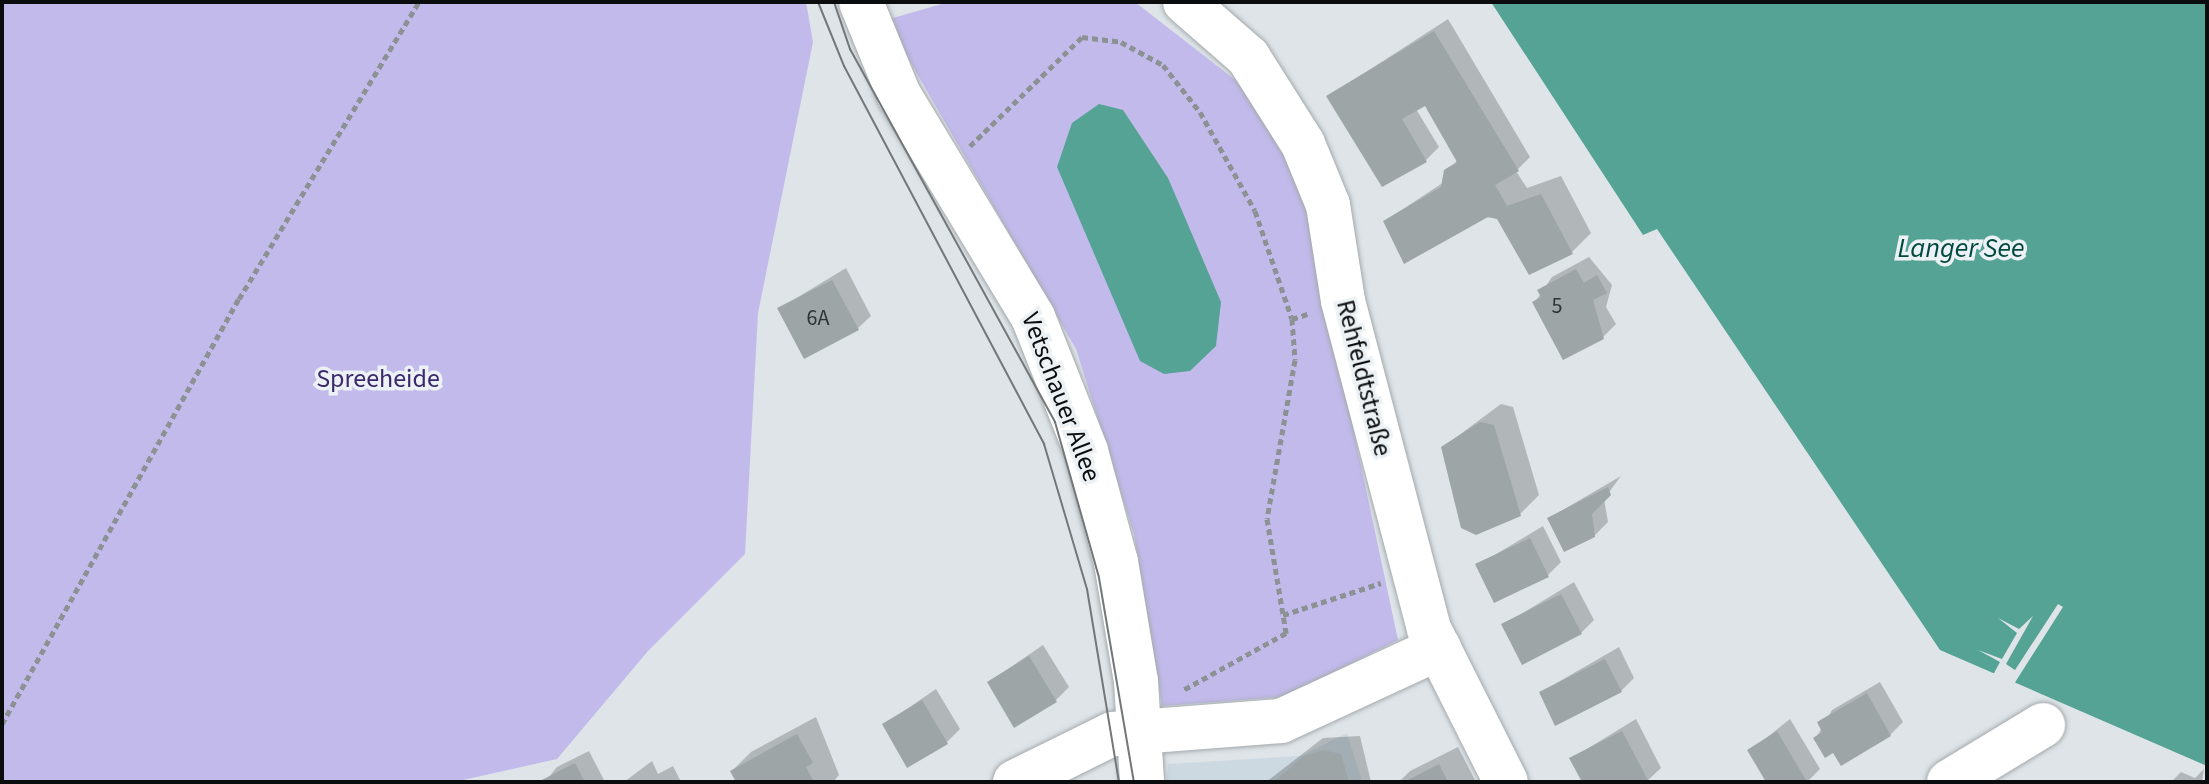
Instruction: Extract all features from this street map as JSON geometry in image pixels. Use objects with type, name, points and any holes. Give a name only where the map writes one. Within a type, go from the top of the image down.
[{"type":"street","name":"Rehfeldtstraße","points":[[1185,2],[1250,41],[1303,144],[1335,222],[1343,301],[1415,574],[1439,648],[1506,782]]},
{"type":"street","name":"Vetschauer Allee","points":[[866,3],[899,95],[1033,317],[1086,451],[1116,562],[1136,681],[1135,733],[1142,782]]},
{"type":"street","points":[[1015,782],[1094,739],[1281,721],[1439,648]]},
{"type":"street","points":[[1949,782],[2043,725]]},
{"type":"path","points":[[2,724],[239,299],[419,2]]},
{"type":"path","points":[[942,167],[1082,37],[1121,42],[1163,65],[1200,112],[1255,211],[1292,319],[1295,360],[1267,519],[1286,633],[1167,699],[1135,733]]},
{"type":"path","points":[[1283,615],[1415,574]]},
{"type":"shaded area","points":[[1347,733],[1362,782],[1166,782],[1168,764],[1301,756]]},
{"type":"green space","name":"Spreeheide","points":[[2,2],[806,2],[813,42],[758,313],[745,554],[648,651],[557,759],[454,782],[2,782]]},
{"type":"green space","points":[[949,2],[1135,2],[1261,100],[1297,164],[1398,640],[1283,697],[1162,706],[1134,534],[1076,349],[886,20]]},
{"type":"water","name":"Langer See","points":[[1491,2],[2207,2],[2207,766],[1940,650],[1657,229],[1643,235]]},
{"type":"water","points":[[1099,104],[1123,110],[1168,178],[1221,302],[1216,346],[1190,371],[1164,374],[1140,361],[1057,167],[1072,123]]},
{"type":"pier","points":[[2058,604],[2063,607],[2014,684],[1993,675],[2000,662],[1978,650],[2002,659],[2017,633],[1998,618],[2019,629],[2033,616],[2006,664],[2015,670]]},
{"type":"building","points":[[1434,31],[1519,171],[1495,185],[1507,206],[1541,194],[1573,254],[1529,275],[1497,219],[1488,217],[1404,264],[1383,221],[1441,187],[1444,170],[1457,162],[1425,106],[1402,119],[1427,162],[1382,187],[1326,96]]},
{"type":"building","points":[[1576,269],[1584,283],[1597,275],[1607,293],[1593,300],[1604,339],[1563,360],[1532,302],[1541,297],[1537,290]]},
{"type":"building","points":[[832,280],[859,330],[804,359],[777,308]]},
{"type":"building","points":[[1480,422],[1494,425],[1521,516],[1476,535],[1461,528],[1441,447]]},
{"type":"building","points":[[1608,487],[1611,495],[1592,514],[1595,537],[1564,552],[1547,518]]},
{"type":"building","points":[[1530,538],[1549,577],[1494,603],[1475,564]]},
{"type":"building","points":[[1561,594],[1582,634],[1522,665],[1501,624]]},
{"type":"building","points":[[1029,656],[1057,702],[1014,728],[987,682]]},
{"type":"building","points":[[1605,659],[1622,692],[1555,726],[1539,692]]},
{"type":"building","points":[[1867,693],[1891,736],[1841,766],[1833,753],[1825,758],[1813,738],[1822,732],[1817,722]]},
{"type":"building","points":[[922,700],[948,744],[907,768],[882,724]]},
{"type":"building","points":[[1622,731],[1649,782],[1582,782],[1569,758]]},
{"type":"building","points":[[1777,731],[1807,782],[1766,782],[1747,750]]},
{"type":"building","points":[[797,734],[813,763],[806,767],[814,782],[736,782],[730,771]]},
{"type":"building","points":[[1323,750],[1341,754],[1349,782],[1274,782],[1302,757]]},
{"type":"building","points":[[575,763],[585,782],[538,782]]},
{"type":"building","points":[[1439,764],[1448,782],[1404,782]]},
{"type":"tram line","points":[[818,2],[844,66],[1044,444],[1087,589],[1119,782]]},
{"type":"tram line","points":[[834,2],[850,49],[1055,422],[1099,578],[1134,782]]}]
